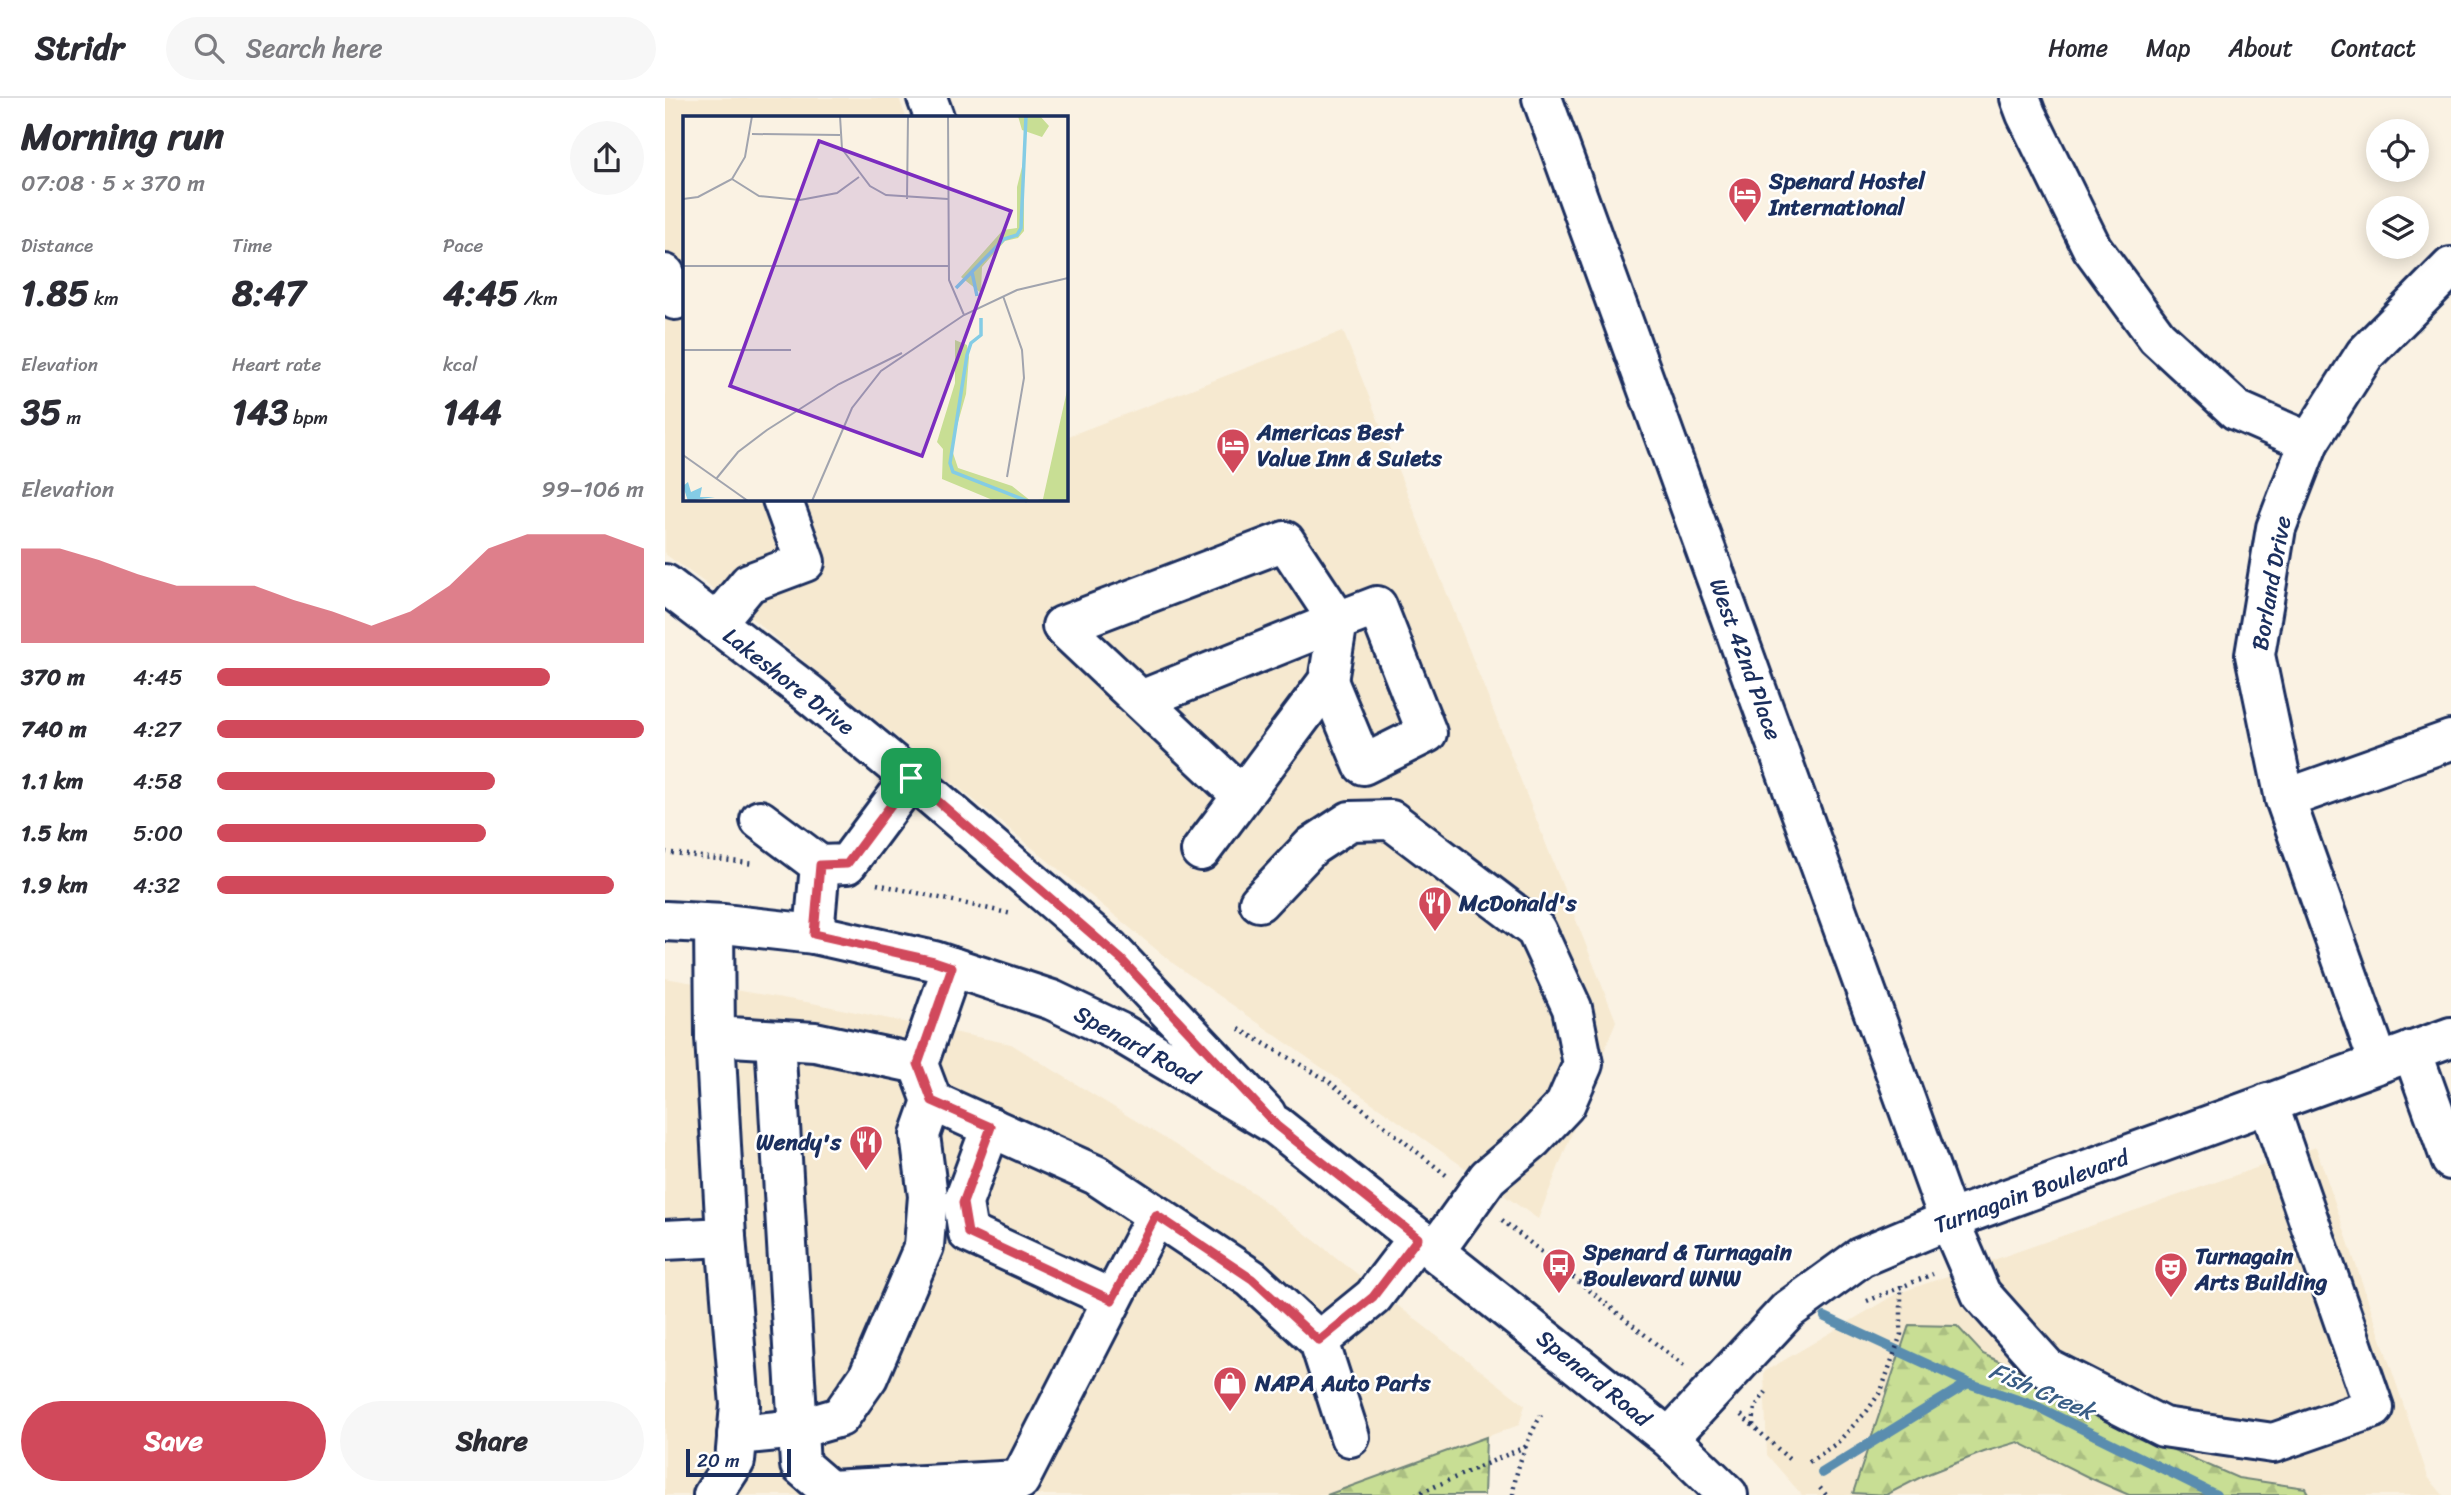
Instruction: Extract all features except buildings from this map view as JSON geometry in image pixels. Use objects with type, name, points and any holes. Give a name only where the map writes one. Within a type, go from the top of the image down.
[{"type":"street","points":[[927,98],[934,116]]},
{"type":"street","name":"West 42nd Place","points":[[1542,98],[1949,1220],[1982,1294],[2047,1368],[2163,1427],[2273,1443],[2374,1408],[2269,1103]]},
{"type":"street","points":[[2020,98],[2092,248],[2158,337],[2236,410],[2309,442]]},
{"type":"street","name":"Borland Drive","points":[[2451,267],[2365,354],[2309,442],[2276,528],[2255,656],[2285,799],[2395,1057],[2451,1160]]},
{"type":"street","points":[[716,623],[749,583],[805,562],[782,500]]},
{"type":"street","points":[[1201,851],[1328,681],[1338,621],[1285,541],[1062,626],[1242,796]]},
{"type":"street","name":"Lakeshore Drive","points":[[665,584],[808,693],[922,787],[1122,960],[1277,1126]]},
{"type":"street","points":[[1141,700],[1377,606],[1427,733],[1363,765],[1328,681]]},
{"type":"street","points":[[2285,799],[2451,740]]},
{"type":"street","points":[[760,820],[820,865],[847,864],[922,787]]},
{"type":"street","points":[[1259,902],[1312,846],[1350,821],[1391,820],[1536,930],[1572,1009],[1583,1064],[1565,1105],[1533,1139],[1488,1177],[1427,1245],[1373,1297],[1319,1341]]},
{"type":"street","points":[[814,934],[820,865]]},
{"type":"street","name":"Spenard Road","points":[[665,922],[814,934],[934,961],[1052,1000],[1152,1051],[1277,1126],[1669,1438],[1728,1495]]},
{"type":"street","points":[[713,1495],[735,1461],[740,1405],[726,1237],[715,1036],[714,924]]},
{"type":"street","points":[[1092,1019],[1126,1013],[1137,1001],[1137,987],[1122,960]]},
{"type":"street","points":[[737,1435],[798,1429],[840,1418],[868,1377],[924,1246],[928,1196],[921,1135],[932,1101],[918,1064],[952,967]]},
{"type":"street","points":[[715,1036],[815,1042],[918,1064]]},
{"type":"street","name":"Turnagain Boulevard","points":[[1669,1438],[1788,1310],[1861,1256],[1949,1220],[2451,1037]]},
{"type":"street","points":[[775,1040],[800,1465],[829,1490],[1020,1480],[1156,1215]]},
{"type":"street","points":[[932,1101],[1096,1175],[1252,1279],[1319,1341],[1350,1437]]},
{"type":"street","points":[[991,1127],[963,1203],[968,1233],[1112,1300]]},
{"type":"street","points":[[665,1240],[726,1237]]},
{"type":"path","points":[[1809,1462],[1837,1443],[1867,1411],[1881,1391],[1901,1334],[1901,1285],[1862,1304]]},
{"type":"path","points":[[1513,1495],[1514,1484],[1532,1431],[1541,1415]]},
{"type":"path","points":[[1415,1495],[1527,1446]]},
{"type":"path","points":[[1820,1488],[1826,1495]]},
{"type":"shaded area","points":[[665,98],[899,98],[906,116],[683,116],[683,500],[1067,500],[1067,437],[1343,331],[1616,1021],[1538,1219],[1174,964],[733,603],[665,554]]},
{"type":"shaded area","points":[[665,978],[812,1003],[1011,1044],[1255,1194],[1525,1405],[1519,1425],[1327,1495],[665,1495]]},
{"type":"shaded area","points":[[2316,1147],[2428,1477],[2443,1495],[1802,1495],[1767,1455],[1764,1372],[1896,1294]]},
{"type":"green space","points":[[1909,1325],[1957,1326],[1983,1354],[2054,1387],[2139,1435],[2238,1478],[2305,1488],[2309,1495],[2129,1495],[2018,1442],[1923,1476],[1886,1495],[1853,1493]]},
{"type":"green space","points":[[1486,1437],[1484,1495],[1327,1495]]},
{"type":"waterway","name":"Fish Creek","points":[[1825,1317],[1968,1383],[2038,1407],[2216,1495]]},
{"type":"waterway","name":"Fish Creek","points":[[1822,1473],[1968,1383]]},
{"type":"place","name":"Spenard Hostel International","points":[[1745,224]]},
{"type":"place","name":"Americas Best Value Inn & Suiets","points":[[1233,475]]},
{"type":"place","name":"McDonald's","points":[[1435,933]]},
{"type":"place","name":"Wendy's","points":[[866,1172]]},
{"type":"place","name":"Spenard & Turnagain Boulevard WNW","points":[[1559,1295]]},
{"type":"place","name":"Turnagain Arts Building","points":[[2171,1299]]},
{"type":"place","name":"NAPA Auto Parts","points":[[1230,1413]]},
{"type":"route","points":[[911,778],[1122,960],[1277,1126],[1418,1238],[1373,1297],[1319,1341],[1252,1279],[1156,1215],[1112,1300],[968,1233],[963,1203],[991,1127],[932,1101],[918,1064],[952,967],[814,934],[820,865],[847,864],[911,778]]}]
